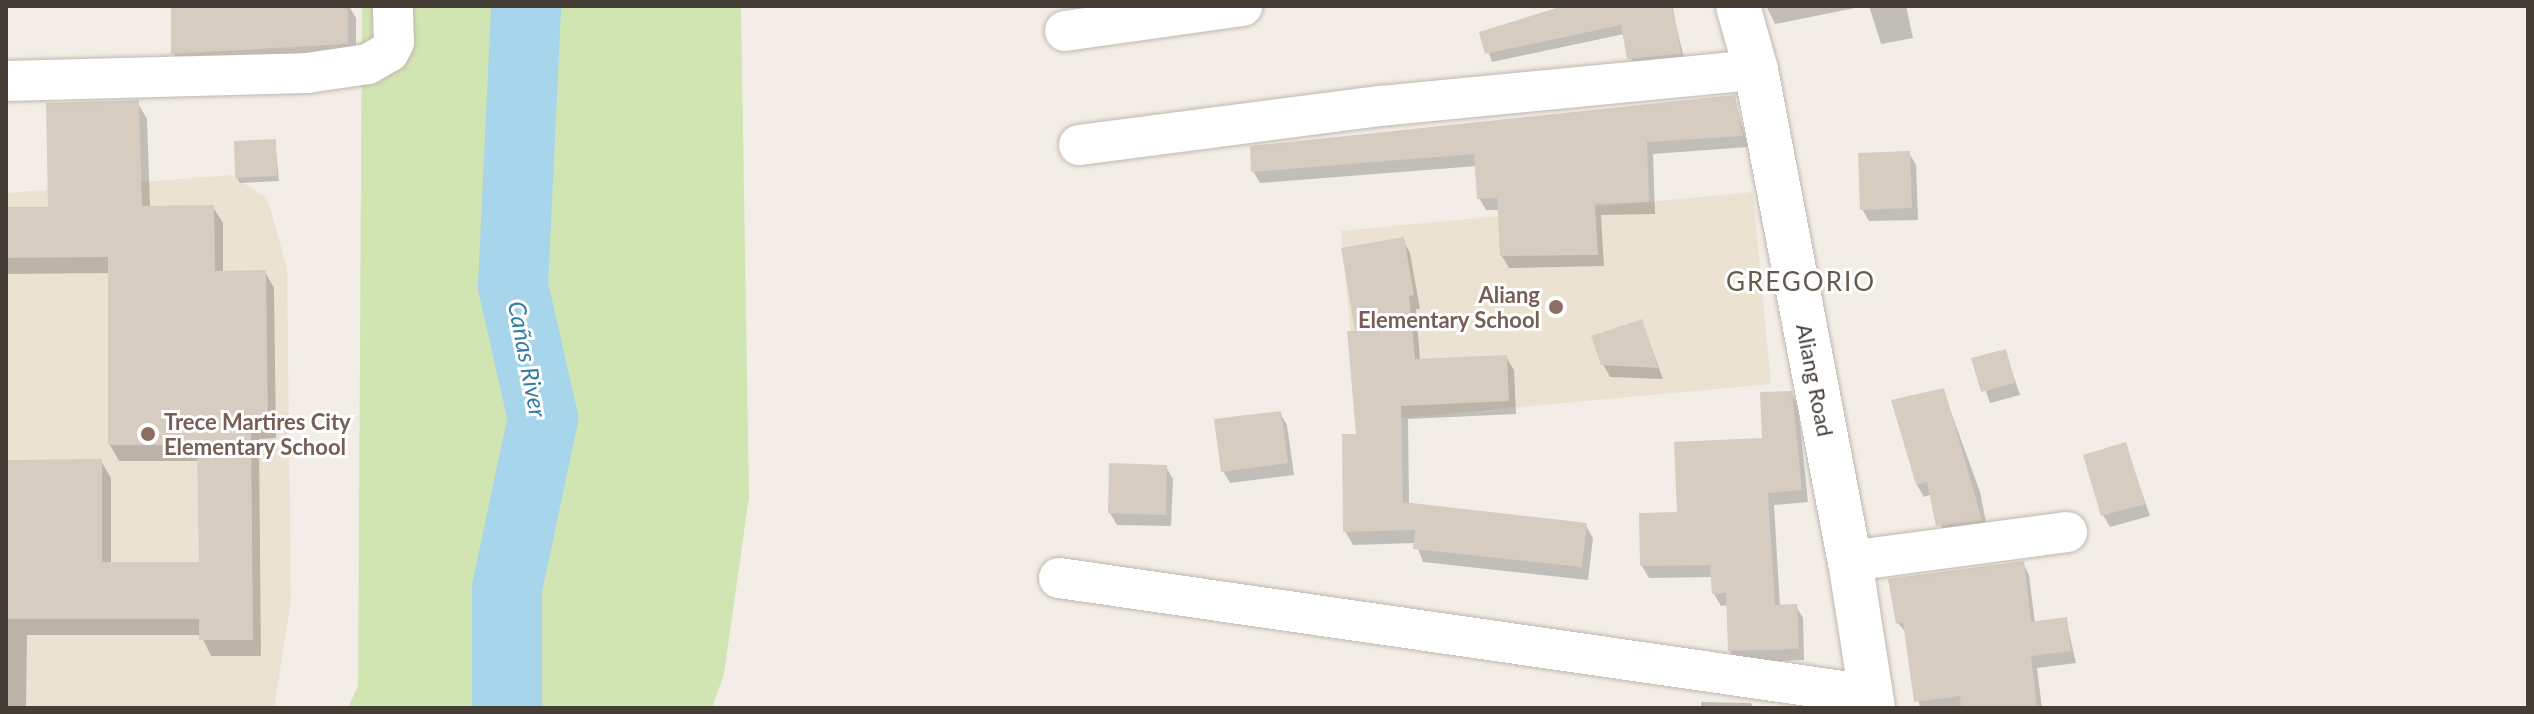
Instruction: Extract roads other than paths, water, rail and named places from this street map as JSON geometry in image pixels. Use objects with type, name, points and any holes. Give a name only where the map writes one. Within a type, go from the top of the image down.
[{"type":"street","points":[[6,81],[307,73],[368,64],[389,52],[394,42],[393,6]]},
{"type":"street","points":[[1065,31],[1242,6]]},
{"type":"street","name":"Aliang Road","points":[[1738,6],[1756,70],[1850,561],[1872,702]]},
{"type":"street","points":[[1079,145],[1381,106],[1756,70]]},
{"type":"street","points":[[1850,561],[2067,532]]},
{"type":"street","points":[[1059,578],[1872,702]]},
{"type":"waterway","name":"Cañas River","points":[[507,708],[507,588],[543,418],[513,286],[526,6]]},
{"type":"place","name":"Aliang Elementary School","points":[[1556,307]]},
{"type":"place","name":"Trece Martires City Elementary School","points":[[148,434]]},
{"type":"district","name":"GREGORIO","points":[[1801,282]]}]
